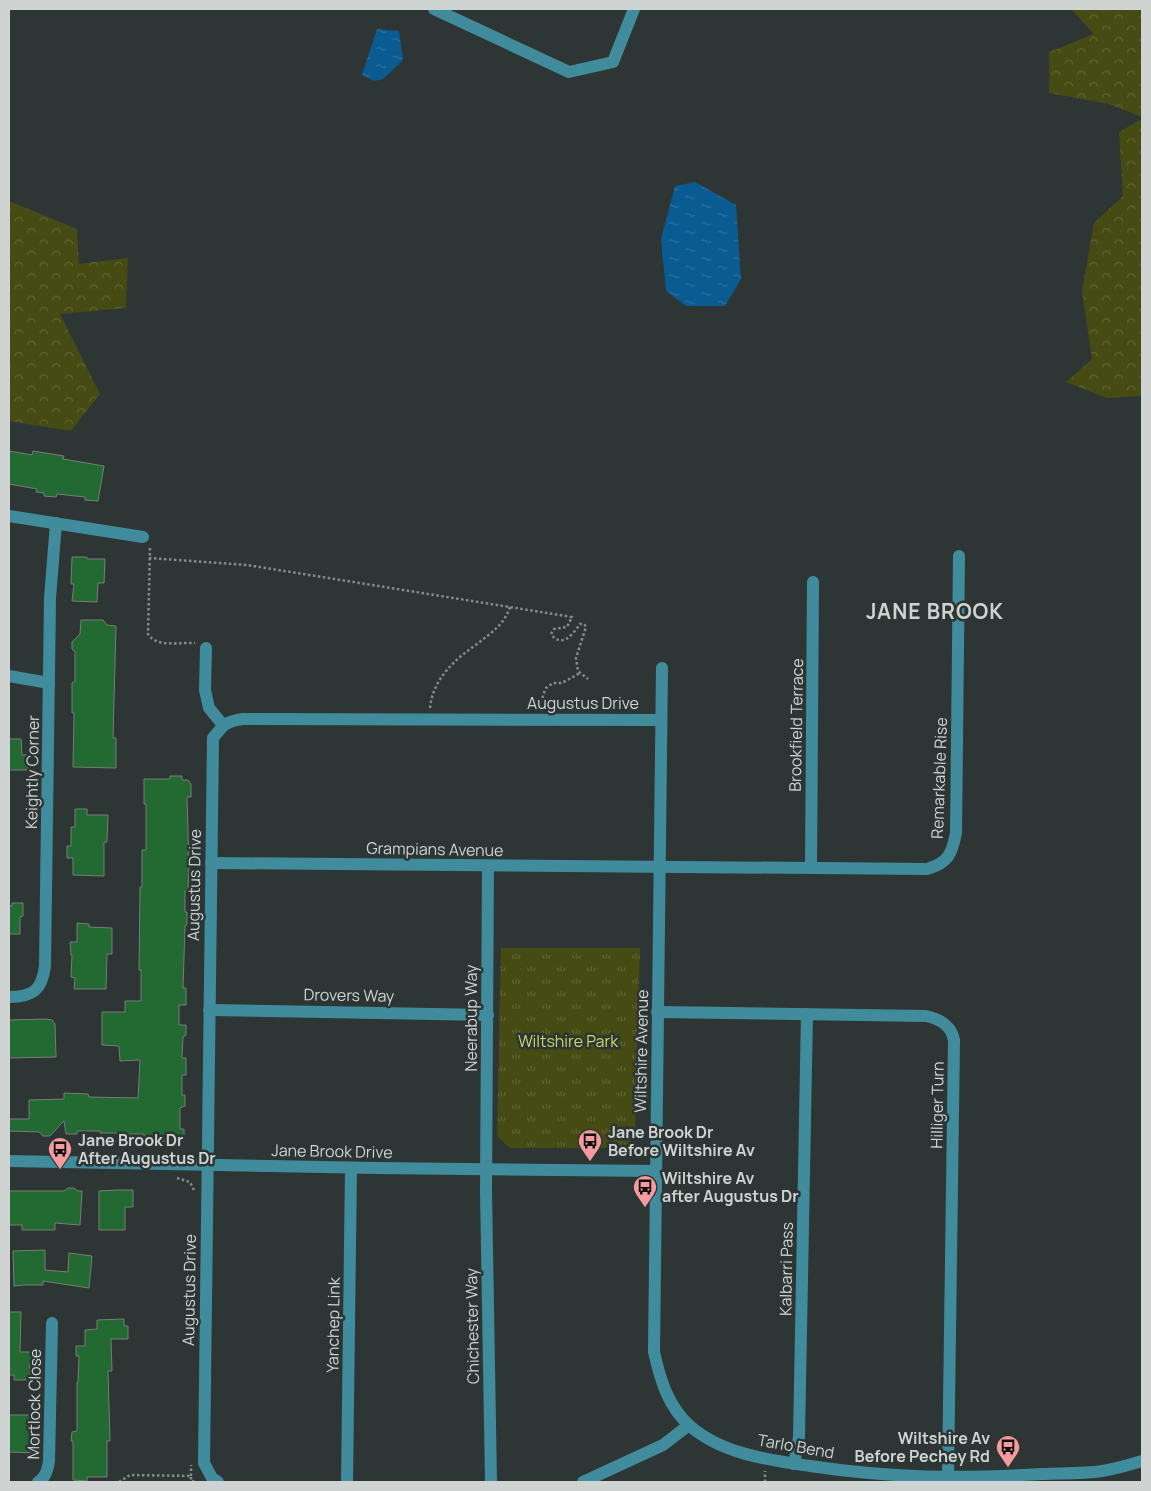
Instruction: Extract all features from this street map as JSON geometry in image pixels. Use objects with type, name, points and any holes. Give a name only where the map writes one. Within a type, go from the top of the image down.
[{"type":"street","points":[[434,9],[569,72],[613,62],[634,9]]},
{"type":"street","points":[[9,516],[146,541]]},
{"type":"street","name":"Keightly Corner","points":[[9,997],[31,994],[39,988],[44,978],[51,572],[56,524]]},
{"type":"street","name":"Remarkable Rise","points":[[659,867],[927,868],[940,865],[947,859],[954,847],[956,833],[959,556]]},
{"type":"street","name":"Brookfield Terrace","points":[[811,868],[813,582]]},
{"type":"street","points":[[203,646],[204,690],[209,708],[223,725]]},
{"type":"street","name":"Wiltshire Avenue","points":[[662,668],[654,1352],[665,1392],[689,1425]]},
{"type":"street","points":[[9,676],[49,683]]},
{"type":"street","name":"Augustus Drive","points":[[218,1482],[212,1478],[204,1463],[213,738],[223,725],[231,720],[243,719],[661,720]]},
{"type":"street","name":"Grampians Avenue","points":[[211,863],[659,867]]},
{"type":"street","name":"Neerabup Way","points":[[486,1170],[488,866]]},
{"type":"street","name":"Drovers Way","points":[[209,1010],[488,1015]]},
{"type":"street","name":"Hilliger Turn","points":[[657,1012],[926,1016],[940,1020],[953,1035],[948,1478]]},
{"type":"street","name":"Kalbarri Pass","points":[[794,1464],[799,1437],[807,1014]]},
{"type":"street","name":"Jane Brook Drive","points":[[9,1161],[486,1170],[655,1170]]},
{"type":"street","name":"Yanchep Link","points":[[347,1482],[351,1168]]},
{"type":"street","name":"Chichester Way","points":[[486,1170],[491,1482]]},
{"type":"street","name":"Mortlock Close","points":[[38,1482],[48,1472],[49,1461],[52,1323]]},
{"type":"street","points":[[583,1482],[663,1445],[689,1425]]},
{"type":"street","name":"Tarlo Bend","points":[[689,1425],[711,1441],[729,1449],[794,1464],[856,1473],[948,1478],[1099,1471],[1142,1461]]},
{"type":"street","name":"Tarlo Bend","points":[[1113,1469],[1142,1470]]},
{"type":"path","points":[[146,541],[149,558],[148,634],[150,638],[157,642],[203,646]]},
{"type":"path","points":[[149,558],[247,565],[572,617],[567,627],[554,629],[551,634],[556,640],[570,638],[580,624],[584,624],[586,631],[581,640],[576,658],[578,671],[588,679]]},
{"type":"path","points":[[430,713],[435,690],[443,675],[452,664],[492,634],[502,624],[510,607]]},
{"type":"path","points":[[542,709],[543,695],[546,688],[553,683],[562,683],[580,673]]},
{"type":"path","points":[[174,1178],[190,1182],[194,1188],[196,1198]]},
{"type":"path","points":[[191,1456],[191,1481],[195,1482]]},
{"type":"path","points":[[765,1482],[766,1466]]},
{"type":"path","points":[[119,1482],[130,1476],[191,1476]]},
{"type":"green space","points":[[1071,9],[1142,9],[1142,117],[1109,104],[1049,93],[1049,52],[1094,34]]},
{"type":"green space","points":[[1142,119],[1142,396],[1107,398],[1066,382],[1092,359],[1082,291],[1094,223],[1123,196],[1119,132]]},
{"type":"green space","points":[[9,201],[77,229],[79,264],[128,258],[126,308],[60,314],[100,394],[71,431],[9,421]]},
{"type":"green space","name":"Wiltshire Park","points":[[501,948],[640,948],[635,1134],[626,1148],[510,1148],[497,1136]]},
{"type":"water","points":[[377,29],[399,31],[403,60],[383,79],[374,81],[362,75]]},
{"type":"water","points":[[695,182],[736,205],[741,279],[725,306],[686,306],[666,291],[661,239],[675,186]]},
{"type":"building","points":[[9,451],[32,455],[33,451],[64,456],[63,459],[104,466],[98,501],[85,500],[85,497],[57,494],[56,497],[44,496],[44,493],[36,492],[37,489],[9,484]]},
{"type":"building","points":[[72,557],[105,559],[104,583],[98,583],[97,602],[72,601],[74,584],[71,584]]},
{"type":"building","points":[[81,620],[103,620],[107,625],[116,626],[113,738],[116,738],[116,768],[73,767],[74,713],[72,713],[72,683],[75,681],[75,652],[72,649],[72,642],[80,634]]},
{"type":"building","points":[[9,739],[21,739],[22,755],[28,755],[28,770],[9,770]]},
{"type":"building","points":[[170,776],[182,776],[182,780],[188,780],[191,784],[191,797],[187,797],[189,862],[188,891],[185,891],[187,923],[185,926],[183,988],[186,988],[186,1005],[179,1005],[179,1025],[186,1025],[186,1035],[183,1037],[182,1058],[186,1058],[186,1075],[182,1075],[182,1095],[185,1095],[185,1106],[180,1108],[180,1129],[184,1129],[184,1141],[145,1142],[144,1134],[100,1133],[100,1131],[77,1131],[77,1134],[66,1134],[64,1121],[50,1136],[43,1136],[39,1132],[9,1131],[9,1119],[29,1119],[29,1100],[64,1099],[64,1093],[88,1094],[89,1097],[138,1098],[140,1060],[120,1061],[119,1046],[102,1045],[102,1012],[125,1012],[125,1001],[141,1001],[141,970],[139,970],[140,887],[142,887],[142,850],[146,850],[144,779],[170,779]]},
{"type":"building","points":[[75,809],[87,809],[87,815],[108,815],[107,842],[104,842],[104,876],[73,875],[73,858],[67,858],[67,846],[71,846],[71,827],[75,827]]},
{"type":"building","points":[[12,903],[23,903],[23,916],[20,917],[20,934],[9,934],[9,906],[12,906]]},
{"type":"building","points":[[77,923],[89,924],[89,927],[112,928],[112,954],[107,954],[106,989],[74,989],[75,978],[71,977],[72,955],[70,942],[77,942]]},
{"type":"building","points":[[9,1020],[52,1020],[55,1024],[56,1057],[9,1058]]},
{"type":"building","points":[[68,1188],[82,1191],[80,1225],[55,1223],[55,1230],[22,1230],[22,1225],[9,1225],[9,1191],[64,1191]]},
{"type":"building","points":[[133,1190],[133,1207],[125,1207],[125,1230],[99,1230],[99,1191]]},
{"type":"building","points":[[45,1250],[45,1270],[68,1272],[69,1253],[92,1256],[89,1288],[43,1281],[43,1285],[14,1286],[13,1251]]},
{"type":"building","points":[[9,1312],[21,1312],[20,1352],[32,1354],[29,1380],[14,1380],[14,1375],[9,1375]]},
{"type":"building","points":[[124,1319],[124,1326],[128,1326],[128,1339],[111,1339],[112,1371],[108,1371],[110,1441],[107,1441],[107,1477],[87,1477],[87,1481],[73,1480],[73,1441],[71,1441],[72,1432],[77,1431],[79,1356],[76,1356],[76,1346],[85,1346],[85,1330],[97,1329],[97,1320]]},
{"type":"building","points":[[9,1415],[30,1415],[30,1442],[35,1441],[35,1453],[9,1452]]},
{"type":"place","name":"Jane Brook Dr Before Wiltshire Av","points":[[590,1162]]},
{"type":"place","name":"Jane Brook Dr After Augustus Dr","points":[[60,1170]]},
{"type":"place","name":"Wiltshire Av after Augustus Dr","points":[[645,1208]]},
{"type":"place","name":"Wiltshire Av Before Pechey Rd","points":[[1008,1468]]},
{"type":"district","name":"JANE BROOK","points":[[935,611]]}]
